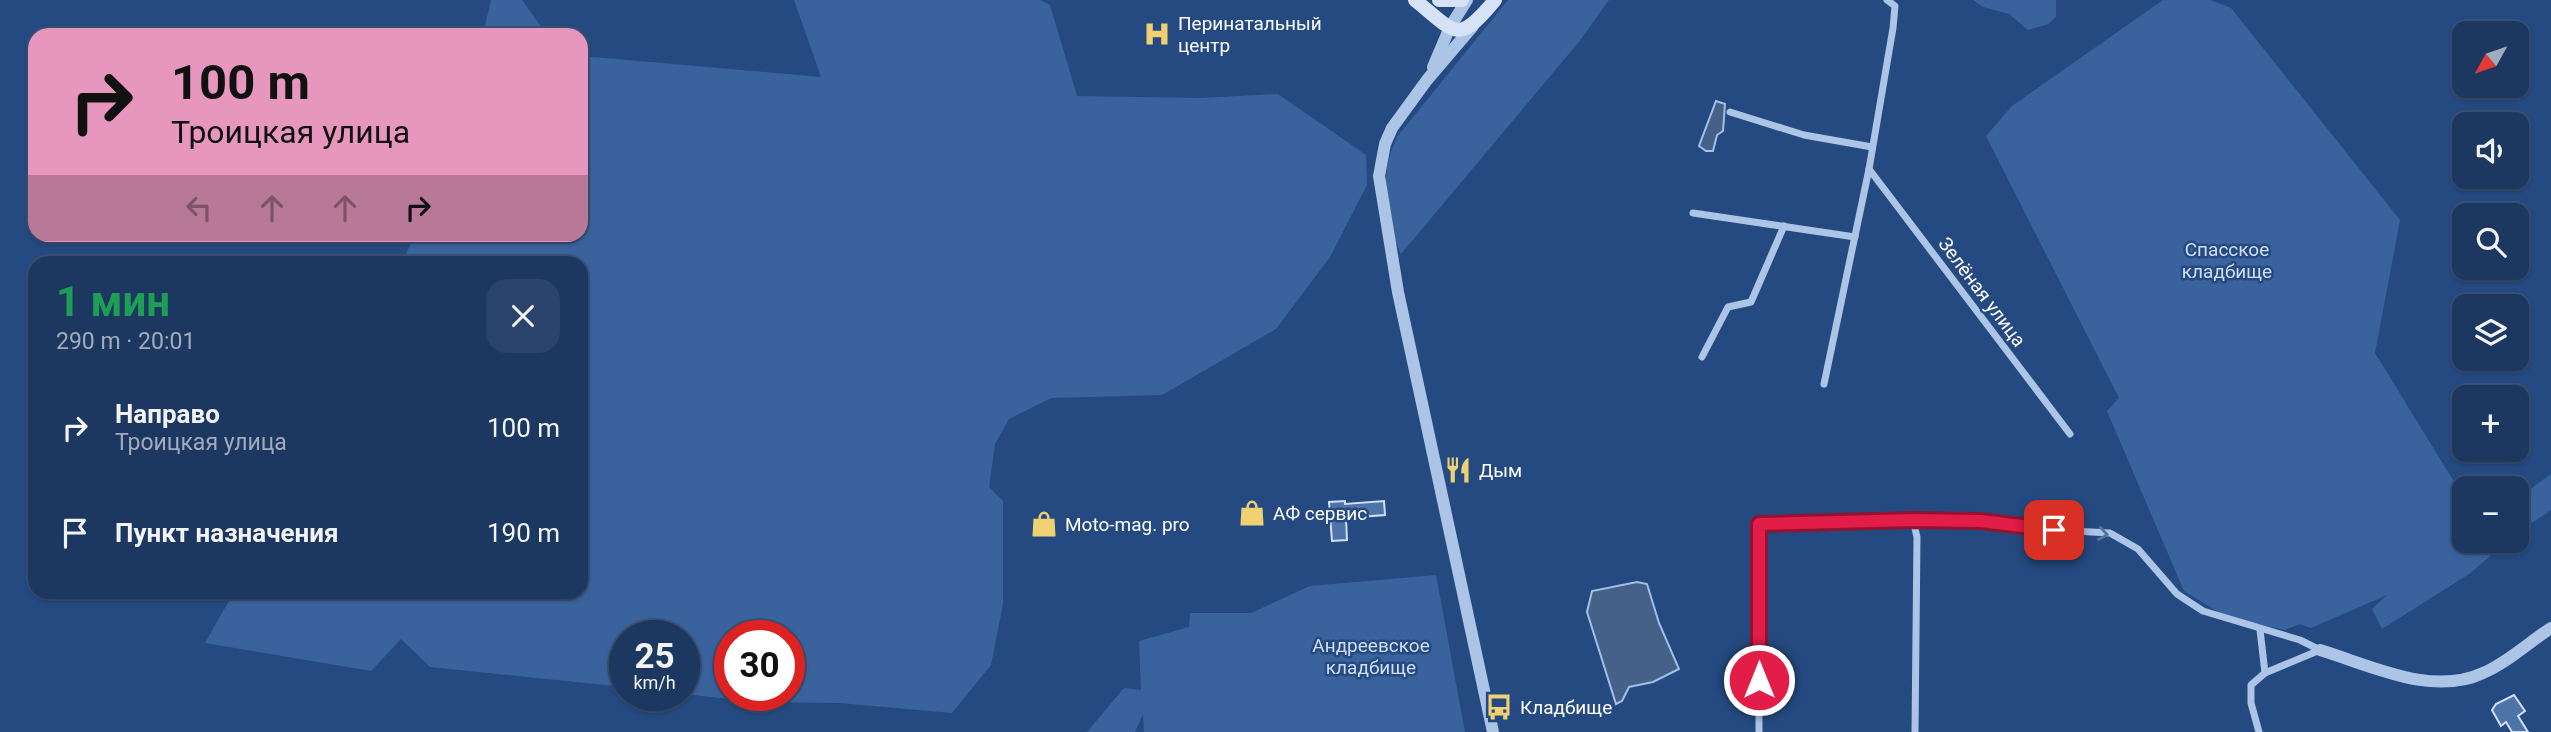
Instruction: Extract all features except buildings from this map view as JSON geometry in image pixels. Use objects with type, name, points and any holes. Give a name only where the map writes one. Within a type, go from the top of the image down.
[{"type":"main road","points":[[1415,0],[1433,3],[1465,0]]},
{"type":"main road","points":[[1433,3],[1460,28],[1495,0]]},
{"type":"street","points":[[1465,0],[1460,28],[1392,128],[1380,165],[1380,191],[1398,292],[1493,732]]},
{"type":"street","points":[[1824,384],[1869,169],[1893,28],[1895,6],[1887,0]]},
{"type":"street","points":[[1433,3],[1440,51]]},
{"type":"street","points":[[1427,80],[1440,51],[1460,28]]},
{"type":"street","points":[[1730,112],[1804,135],[1872,147]]},
{"type":"street","name":"Зелёная улица","points":[[1869,169],[2070,435]]},
{"type":"street","points":[[1693,213],[1855,237]]},
{"type":"street","points":[[1702,357],[1728,307],[1751,302],[1784,226]]},
{"type":"street","points":[[1913,520],[1917,537],[1915,732]]},
{"type":"street","points":[[1759,732],[1759,524],[1981,521],[2054,530],[2110,533],[2138,549],[2177,594],[2203,611],[2422,681],[2456,682],[2484,673],[2551,628]]},
{"type":"street","points":[[2260,630],[2265,673]]},
{"type":"street","points":[[2259,732],[2251,703],[2251,685],[2265,673],[2320,650]]},
{"type":"green space","points":[[491,0],[522,0],[542,28],[485,28]]},
{"type":"green space","points":[[794,0],[1040,0],[1050,5],[1077,96],[1200,98],[1278,94],[1366,155],[1367,185],[1330,257],[1276,329],[1162,395],[1051,398],[1009,419],[995,444],[989,487],[1003,501],[1003,604],[991,665],[952,713],[805,703],[805,620],[714,620],[714,697],[700,696],[700,620],[609,620],[609,685],[430,667],[401,639],[371,671],[205,643],[230,599],[588,599],[588,256],[405,256],[412,242],[588,242],[588,57],[821,77]]},
{"type":"green space","points":[[1508,0],[1609,0],[1578,43],[1401,254],[1391,225],[1386,189],[1388,165],[1397,137]]},
{"type":"green space","points":[[1973,0],[2056,0],[2056,17],[2048,24],[2028,30],[2009,14],[1983,7]]},
{"type":"green space","name":"Спасское кладбище","points":[[2163,0],[2210,0],[2231,8],[2400,220],[2375,353],[2452,478],[2452,553],[2494,553],[2469,574],[2382,629],[2372,609],[2387,595],[2311,628],[2300,624],[2285,630],[2228,618],[2184,591],[2107,411],[2119,398],[1986,136],[2012,106]]},
{"type":"green space","points":[[2551,474],[2551,510],[2529,525],[2529,490]]},
{"type":"green space","name":"Андреевское кладбище","points":[[1436,575],[1465,732],[1144,732],[1143,714],[1135,732],[1087,732],[1124,688],[1141,690],[1139,641],[1189,627],[1190,613],[1251,613],[1310,586]]},
{"type":"shaded area","points":[[1716,101],[1725,104],[1723,131],[1717,135],[1713,151],[1706,151],[1699,146]]},
{"type":"shaded area","points":[[1637,582],[1647,584],[1659,623],[1679,669],[1653,682],[1629,687],[1622,701],[1616,704],[1587,612],[1592,591]]},
{"type":"place","name":"Перинатальный центр","points":[[1157,34]]},
{"type":"place","name":"Дым","points":[[1458,470]]},
{"type":"place","name":"АФ сервис","points":[[1252,513]]},
{"type":"place","name":"Moto-mag. pro","points":[[1044,524]]},
{"type":"place","name":"Кладбище","points":[[1499,707]]},
{"type":"route","points":[[1759,680],[1759,524],[1981,521],[2054,530]]}]
